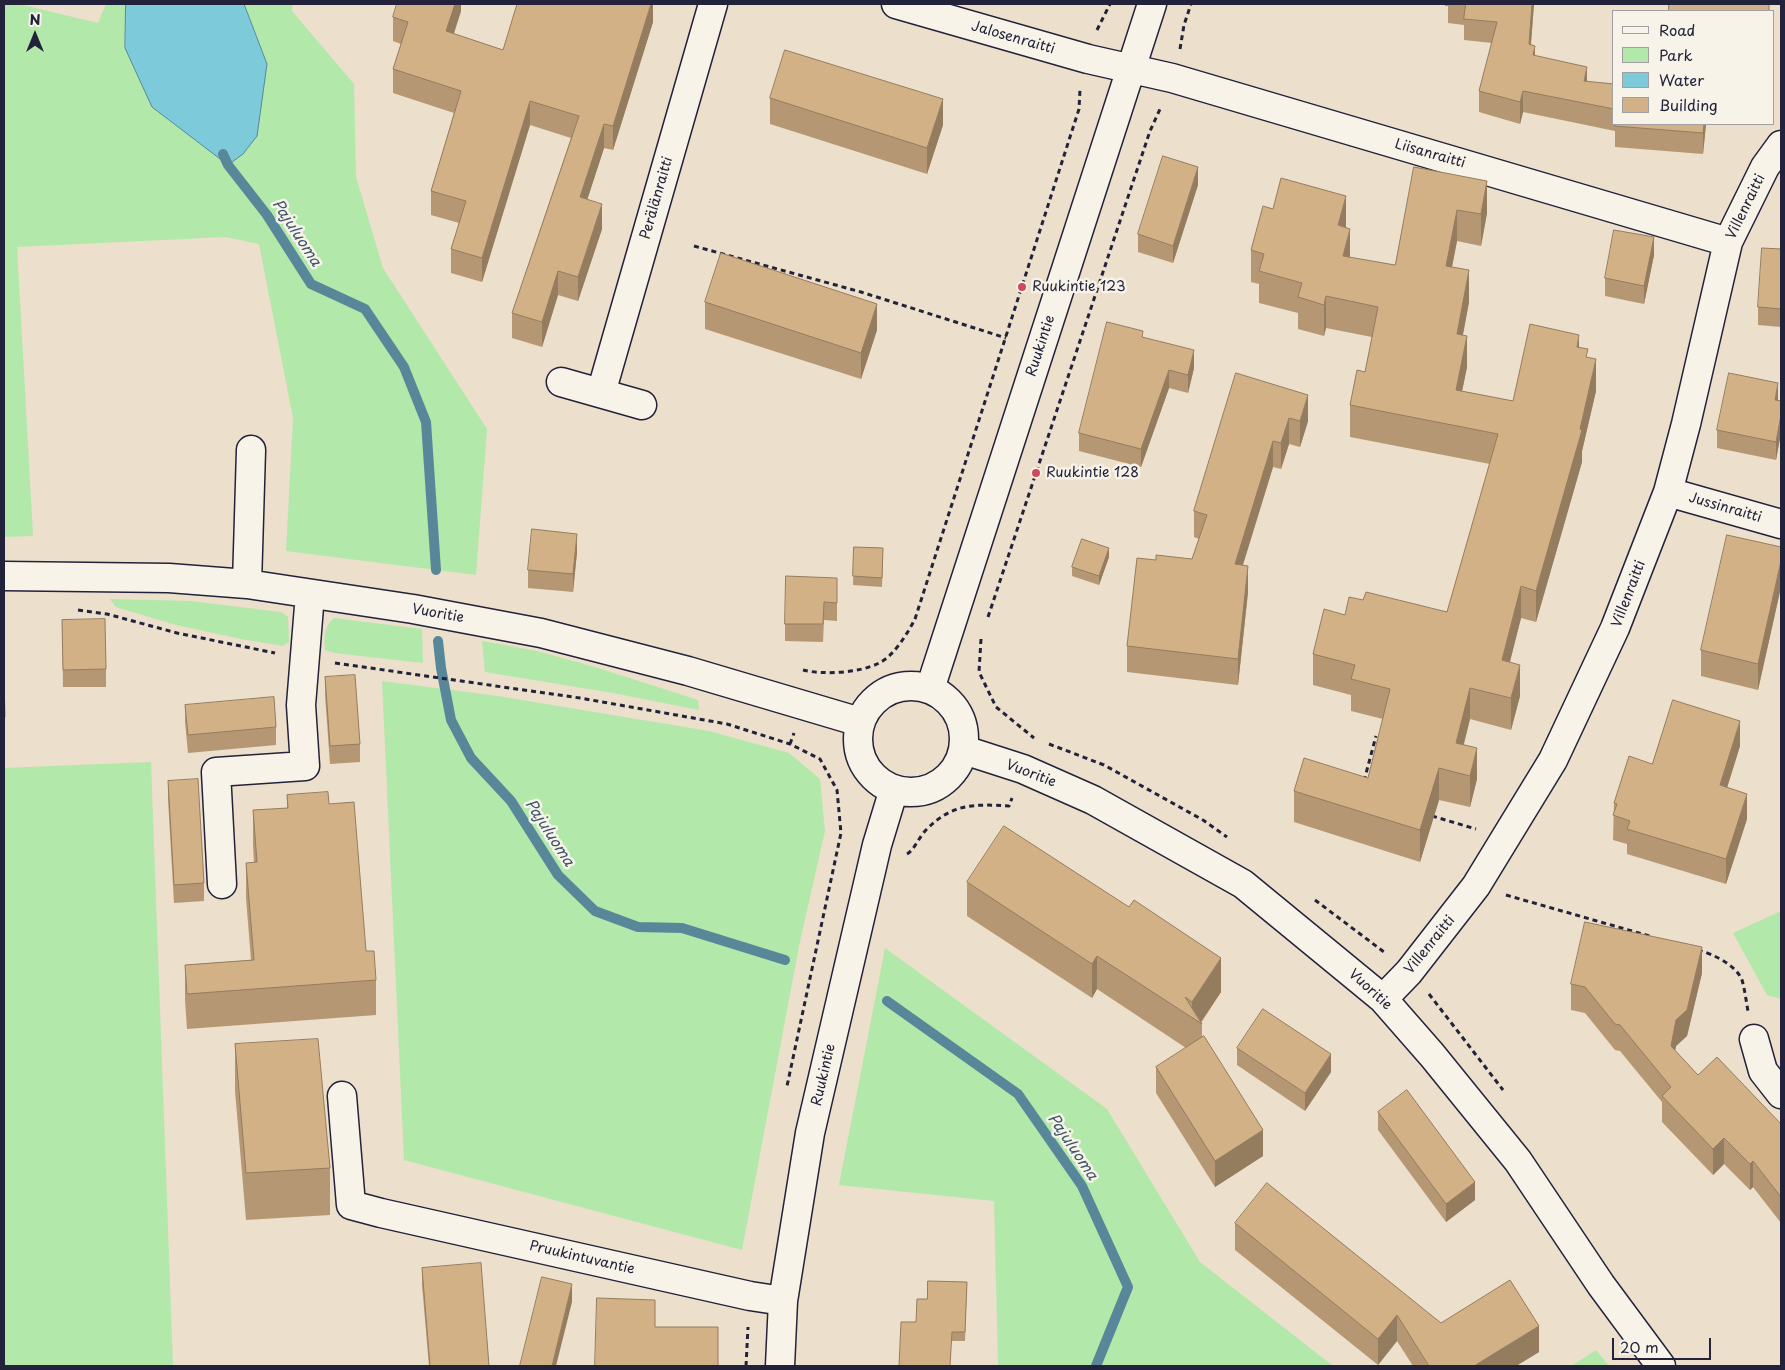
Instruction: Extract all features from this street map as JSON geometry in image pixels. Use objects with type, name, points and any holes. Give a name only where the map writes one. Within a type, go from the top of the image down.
[{"type":"street","name":"Perälänraitti","points":[[601,393],[712,4]]},
{"type":"street","name":"Jalosenraitti","points":[[896,4],[1088,60],[1131,69]]},
{"type":"street","name":"Ruukintie","points":[[930,688],[1152,4]]},
{"type":"street","name":"Liisanraitti","points":[[1131,69],[1172,78],[1728,242]]},
{"type":"street","name":"Villenraitti","points":[[1383,999],[1409,972],[1476,886],[1553,760],[1591,681],[1615,628],[1668,492],[1686,424],[1728,242],[1765,167],[1781,145]]},
{"type":"street","points":[[561,382],[642,405]]},
{"type":"street","points":[[247,584],[251,450]]},
{"type":"street","name":"Jussinraitti","points":[[1668,492],[1781,524]]},
{"type":"street","name":"Vuoritie","points":[[4,576],[169,578],[247,584],[413,609],[541,633],[688,671],[860,722]]},
{"type":"street","points":[[222,884],[216,772],[305,766],[301,705],[310,594]]},
{"type":"street","points":[[913,685],[930,688],[943,696],[954,707],[962,720],[965,735],[964,750],[957,767],[951,774],[945,780],[929,789],[912,793],[894,789],[879,782],[868,770],[860,755],[858,738],[860,722],[868,707],[880,695],[896,687],[913,685]]},
{"type":"street","name":"Vuoritie","points":[[964,750],[1023,769],[1093,800],[1243,884],[1383,999],[1432,1054],[1518,1161],[1601,1285],[1661,1366]]},
{"type":"street","name":"Ruukintie","points":[[780,1366],[783,1301],[810,1133],[877,845],[894,789]]},
{"type":"street","points":[[1754,1039],[1763,1071],[1781,1094]]},
{"type":"street","name":"Pruukintuvantie","points":[[342,1096],[350,1205],[750,1296],[783,1301]]},
{"type":"path","points":[[795,668],[814,673],[852,671],[880,663],[901,644],[915,620],[1079,109],[1080,87],[1096,33],[1110,4]]},
{"type":"path","points":[[986,624],[1150,131],[1156,115],[1165,101],[1179,55],[1184,25],[1191,4]]},
{"type":"path","points":[[694,246],[861,292],[1006,338]]},
{"type":"path","points":[[68,608],[107,614],[177,633],[304,659],[428,675],[580,698],[727,724],[790,744],[820,759],[837,790],[841,833],[787,1087]]},
{"type":"path","points":[[983,633],[980,642],[979,672],[996,707],[1034,738]]},
{"type":"path","points":[[1362,786],[1376,736]]},
{"type":"path","points":[[908,854],[926,830],[950,811],[976,804],[1009,806]]},
{"type":"path","points":[[1424,813],[1506,838]]},
{"type":"path","points":[[1476,886],[1657,938]]},
{"type":"path","points":[[1696,949],[1729,965],[1742,979],[1754,1039]]},
{"type":"path","points":[[746,1366],[750,1296]]},
{"type":"green space","points":[[4,4],[19,4],[98,23],[106,4],[126,4],[125,48],[267,64],[244,4],[293,4],[292,11],[354,84],[356,177],[383,268],[487,429],[476,575],[286,551],[293,418],[259,244],[225,237],[17,247],[33,536],[4,537]]},
{"type":"green space","points":[[110,599],[190,601],[281,612],[288,617],[289,642],[283,646],[176,625],[116,607]]},
{"type":"green space","points":[[334,618],[422,629],[423,663],[334,653],[325,650],[326,628]]},
{"type":"green space","points":[[482,641],[537,651],[595,667],[698,700],[699,710],[613,693],[485,672]]},
{"type":"green space","points":[[382,681],[498,696],[709,731],[789,753],[820,779],[825,831],[800,941],[742,1250],[404,1160]]},
{"type":"green space","points":[[151,762],[173,1366],[4,1366],[4,768]]},
{"type":"green space","points":[[1781,911],[1781,999],[1767,995],[1733,933]]},
{"type":"green space","points":[[885,948],[1107,1109],[1200,1262],[1333,1366],[998,1366],[994,1201],[839,1185]]},
{"type":"green space","points":[[1596,1350],[1609,1366],[1571,1366]]},
{"type":"water","points":[[126,4],[244,4],[267,64],[257,136],[243,154],[228,165],[152,107],[125,48]]},
{"type":"building","points":[[397,4],[455,4],[446,31],[503,50],[517,4],[651,4],[613,126],[604,124],[580,197],[602,204],[578,277],[558,271],[542,322],[512,313],[579,116],[530,101],[482,258],[451,249],[466,201],[431,191],[461,91],[393,69],[408,22],[393,17]]},
{"type":"building","points":[[1466,4],[1532,4],[1529,44],[1535,46],[1533,55],[1587,67],[1584,81],[1612,84],[1612,109],[1523,91],[1520,102],[1479,91],[1497,22],[1464,19]]},
{"type":"building","points":[[1669,4],[1769,4],[1769,10],[1669,10]]},
{"type":"building","points":[[785,50],[943,99],[927,148],[770,98]]},
{"type":"building","points":[[1615,125],[1704,125],[1703,133]]},
{"type":"building","points":[[1163,156],[1198,167],[1173,246],[1138,234]]},
{"type":"building","points":[[1414,167],[1487,181],[1481,214],[1457,210],[1446,266],[1469,270],[1457,334],[1467,336],[1456,390],[1513,401],[1530,324],[1579,335],[1577,347],[1588,349],[1586,357],[1596,359],[1580,429],[1582,430],[1536,591],[1521,586],[1502,660],[1520,665],[1511,698],[1470,688],[1456,743],[1477,748],[1470,776],[1439,768],[1420,830],[1294,791],[1304,758],[1368,778],[1390,689],[1351,679],[1355,665],[1313,654],[1324,609],[1345,615],[1349,597],[1363,600],[1366,592],[1447,612],[1498,434],[1350,405],[1357,370],[1365,372],[1378,307],[1326,296],[1324,305],[1298,297],[1302,283],[1259,271],[1264,254],[1251,250],[1263,206],[1273,209],[1281,178],[1346,196],[1338,225],[1350,229],[1343,256],[1395,265]]},
{"type":"building","points":[[1614,230],[1654,237],[1644,286],[1605,278]]},
{"type":"building","points":[[1762,248],[1781,249],[1781,309],[1758,307]]},
{"type":"building","points":[[721,253],[877,304],[861,353],[705,302]]},
{"type":"building","points":[[1107,322],[1143,331],[1142,337],[1194,350],[1188,375],[1169,370],[1141,449],[1079,433]]},
{"type":"building","points":[[1236,373],[1308,395],[1300,421],[1289,418],[1281,443],[1273,441],[1235,564],[1248,566],[1238,659],[1127,646],[1137,558],[1156,560],[1156,555],[1192,559],[1207,515],[1194,511]]},
{"type":"building","points":[[1729,373],[1778,383],[1775,400],[1781,401],[1781,415],[1776,442],[1717,430]]},
{"type":"building","points":[[532,529],[577,534],[573,574],[528,570]]},
{"type":"building","points":[[1727,535],[1781,547],[1781,561],[1758,664],[1701,650]]},
{"type":"building","points":[[1082,539],[1109,548],[1099,576],[1072,567]]},
{"type":"building","points":[[854,547],[883,548],[882,578],[853,576]]},
{"type":"building","points":[[786,576],[837,578],[837,603],[824,602],[823,624],[785,624]]},
{"type":"building","points":[[105,619],[106,669],[63,670],[62,620]]},
{"type":"building","points":[[355,675],[360,744],[330,746],[325,677]]},
{"type":"building","points":[[4,681],[5,717],[4,717]]},
{"type":"building","points":[[274,697],[276,727],[188,735],[185,705]]},
{"type":"building","points":[[1673,700],[1740,721],[1720,785],[1747,794],[1726,859],[1627,829],[1630,821],[1613,815],[1617,804],[1614,803],[1629,756],[1652,764]]},
{"type":"building","points":[[198,779],[204,883],[174,885],[168,781]]},
{"type":"building","points":[[328,792],[329,804],[354,802],[366,951],[374,951],[376,980],[187,994],[185,965],[254,960],[246,863],[257,862],[253,810],[288,808],[287,795]]},
{"type":"building","points":[[1004,826],[1129,907],[1134,900],[1221,958],[1192,1002],[1185,997],[1202,1024],[1097,956],[1092,964],[967,882]]},
{"type":"building","points":[[1585,922],[1702,947],[1687,1010],[1676,1020],[1671,1046],[1698,1075],[1717,1057],[1781,1124],[1781,1197],[1753,1161],[1750,1164],[1724,1138],[1713,1149],[1662,1096],[1671,1087],[1620,1025],[1615,1024],[1585,987],[1571,984]]},
{"type":"building","points":[[1263,1009],[1331,1054],[1305,1093],[1237,1048]]},
{"type":"building","points":[[1204,1036],[1263,1130],[1215,1161],[1156,1067]]},
{"type":"building","points":[[318,1039],[330,1168],[246,1173],[235,1044]]},
{"type":"building","points":[[1407,1090],[1475,1182],[1446,1204],[1378,1112]]},
{"type":"building","points":[[1267,1183],[1441,1323],[1510,1280],[1539,1326],[1474,1366],[1429,1366],[1397,1315],[1378,1339],[1235,1223]]},
{"type":"building","points":[[481,1263],[489,1366],[430,1366],[422,1268]]},
{"type":"building","points":[[542,1277],[572,1284],[552,1366],[520,1366]]},
{"type":"building","points":[[928,1281],[967,1282],[965,1332],[952,1332],[950,1366],[899,1366],[901,1322],[916,1322],[917,1299],[927,1299]]},
{"type":"building","points":[[597,1298],[655,1300],[655,1327],[718,1327],[718,1366],[595,1366]]},
{"type":"waterway","name":"Pajuluoma","points":[[223,154],[228,165],[267,215],[311,284],[365,309],[404,367],[426,422],[436,570]]},
{"type":"waterway","name":"Pajuluoma","points":[[438,641],[451,720],[471,758],[511,801],[558,875],[595,911],[638,927],[682,928],[785,960]]},
{"type":"waterway","name":"Pajuluoma","points":[[887,1001],[1018,1094],[1082,1186],[1128,1287],[1096,1366]]},
{"type":"place","name":"Ruukintie 123","points":[[1022,287]]},
{"type":"place","name":"Ruukintie 128","points":[[1036,473]]}]
